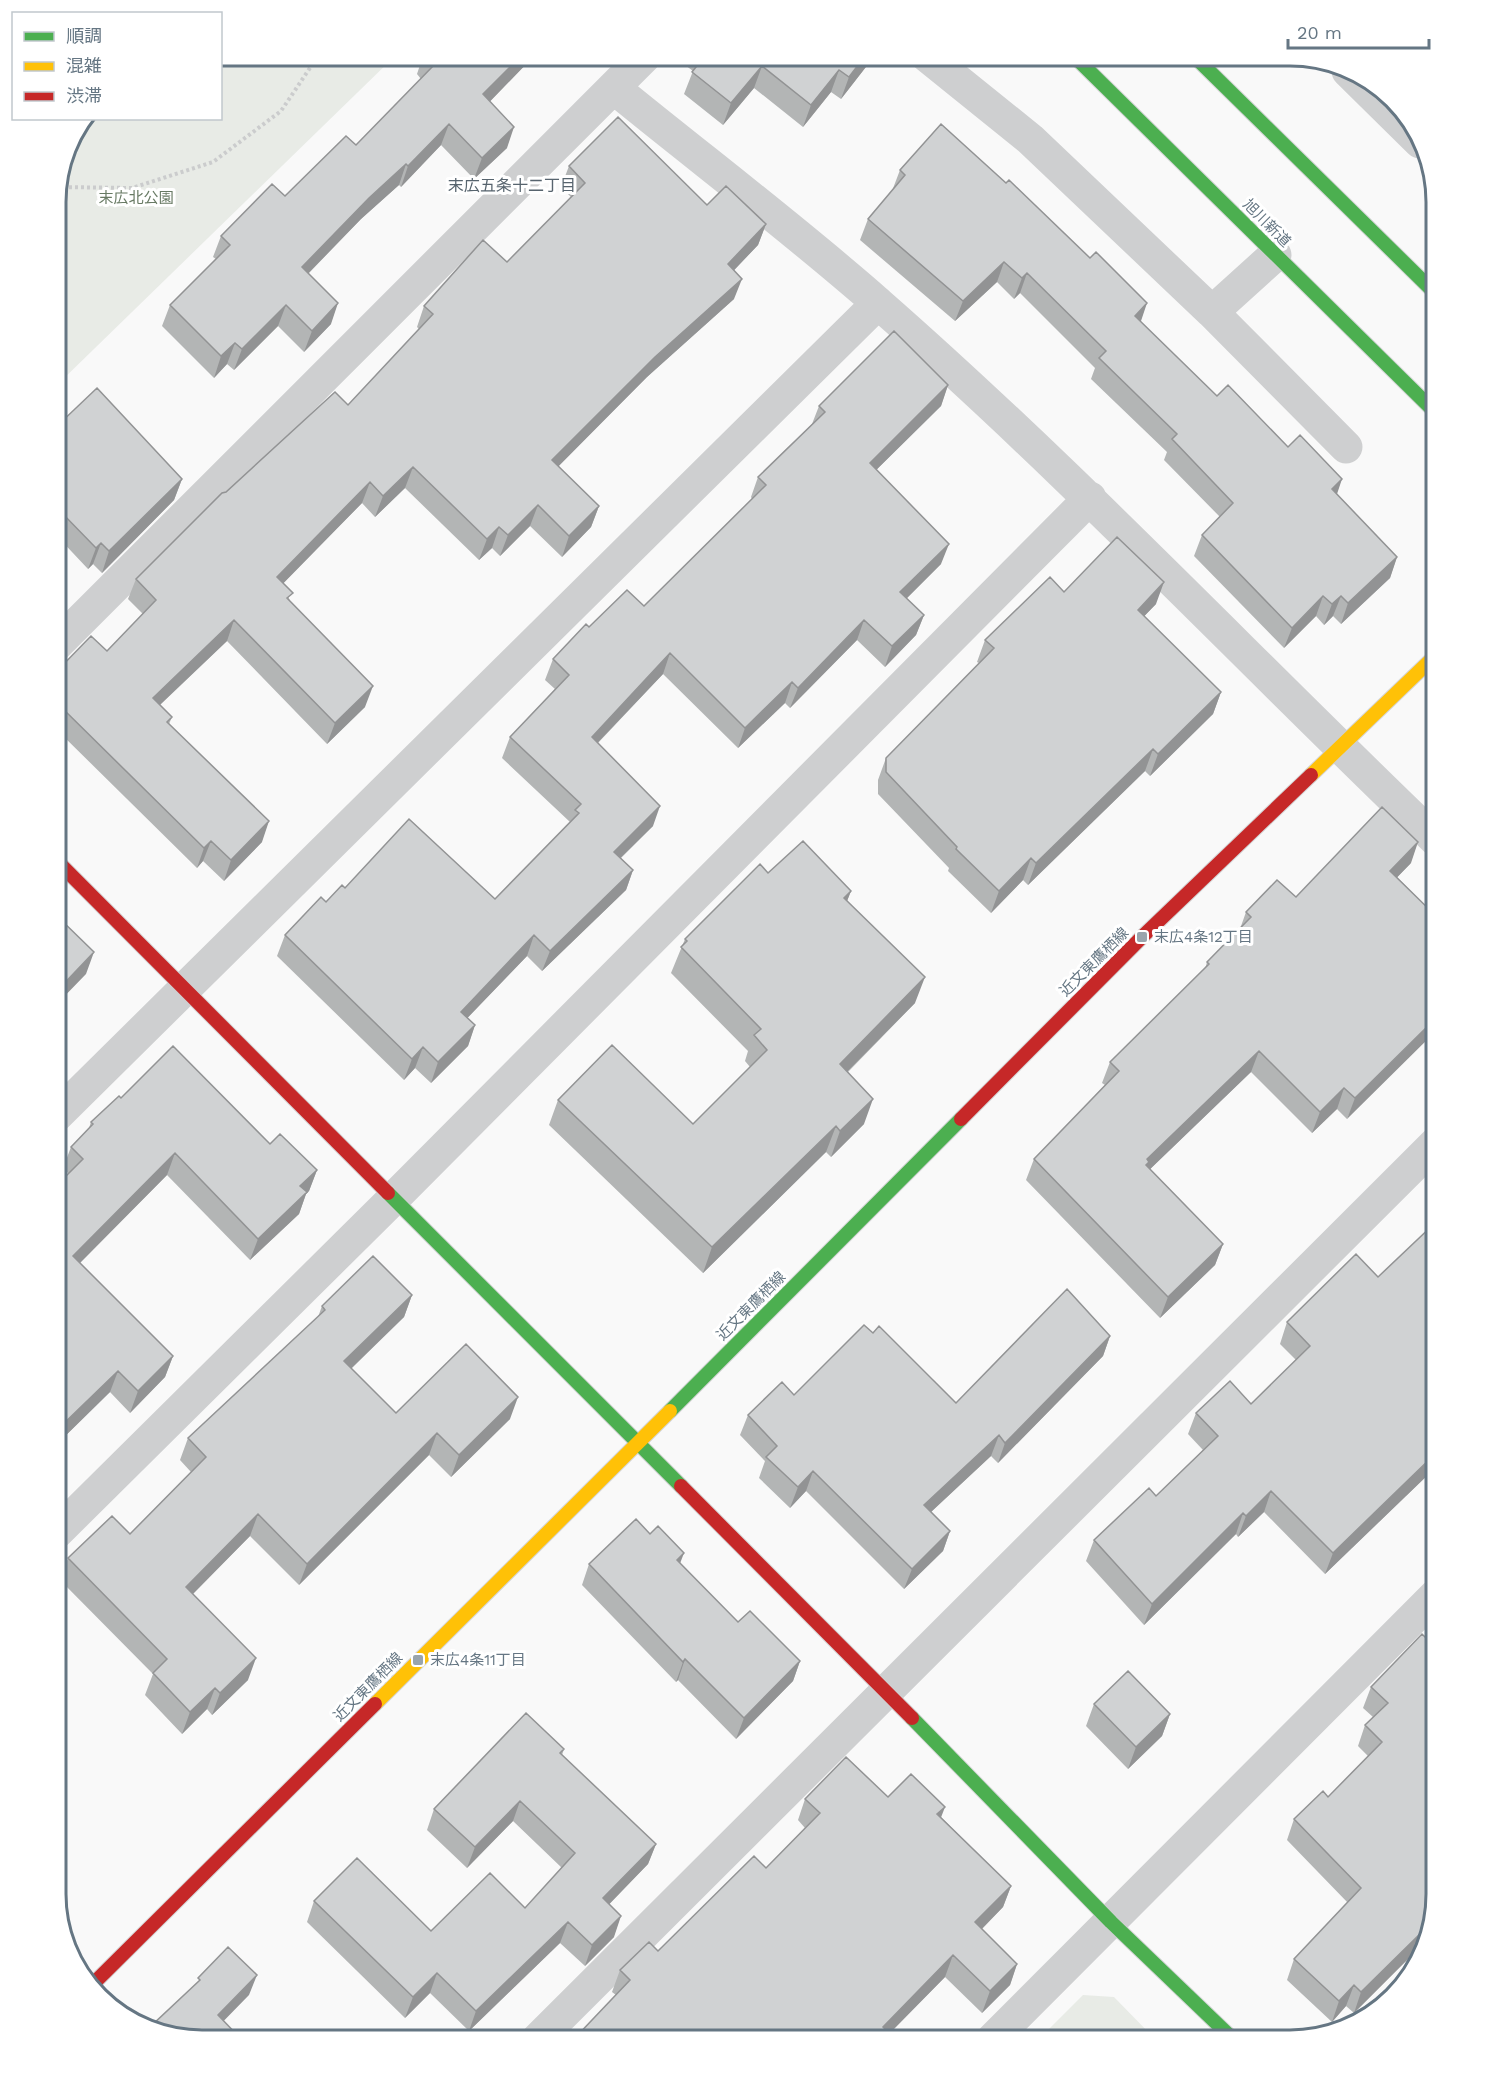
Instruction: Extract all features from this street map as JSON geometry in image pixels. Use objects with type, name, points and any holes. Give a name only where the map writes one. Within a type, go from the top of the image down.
[{"type":"main road","name":"旭川新道","points":[[1084,66],[1426,402]]},
{"type":"main road","points":[[1204,66],[1426,283]]},
{"type":"main road","name":"近文東鷹栖線","points":[[97,1980],[639,1442],[1142,937],[1426,665]]},
{"type":"main road","points":[[66,870],[393,1199],[639,1442],[1111,1922],[1224,2030]]},
{"type":"street","points":[[66,635],[635,66]]},
{"type":"street","points":[[939,66],[1030,139],[1212,312],[1346,447]]},
{"type":"street","points":[[614,88],[878,303],[1090,498],[1338,747],[1426,830]]},
{"type":"street","points":[[1371,93],[1400,122]]},
{"type":"street","points":[[1212,312],[1275,255]]},
{"type":"street","points":[[66,1106],[878,303]]},
{"type":"street","points":[[66,1523],[393,1199],[1090,498]]},
{"type":"street","points":[[547,2030],[1426,1154]]},
{"type":"street","points":[[1002,2030],[1426,1606]]},
{"type":"path","points":[[67,187],[132,188],[213,162],[281,111],[311,66]]},
{"type":"green space","name":"末広北公園","points":[[222,66],[385,66],[66,376],[66,193],[76,150],[93,120],[222,120]]},
{"type":"green space","points":[[1083,1995],[1114,1997],[1146,2030],[1048,2030]]},
{"type":"building","points":[[433,66],[511,66],[483,94],[514,127],[482,158],[449,124],[408,166],[406,164],[369,198],[302,267],[338,303],[312,331],[286,305],[242,349],[235,343],[221,356],[170,305],[230,245],[221,236],[272,184],[285,196],[346,136],[356,145]]},
{"type":"building","points":[[697,66],[762,66],[731,103],[692,72]]},
{"type":"building","points":[[762,66],[857,66],[849,77],[839,70],[811,105]]},
{"type":"building","points":[[618,117],[707,205],[726,186],[766,224],[728,264],[742,279],[655,357],[552,460],[599,506],[569,536],[538,505],[508,535],[499,527],[487,539],[413,467],[383,496],[370,482],[277,577],[293,593],[287,598],[373,686],[335,723],[234,620],[153,698],[172,717],[167,722],[269,821],[231,860],[211,841],[204,848],[66,712],[66,662],[91,636],[107,651],[156,600],[136,579],[222,493],[226,492],[335,392],[348,405],[433,314],[424,306],[483,240],[507,262],[585,183],[569,166]]},
{"type":"building","points":[[941,124],[1006,183],[1009,180],[1090,258],[1096,252],[1147,303],[1135,316],[1217,396],[1228,385],[1288,447],[1300,435],[1342,479],[1332,489],[1397,557],[1348,603],[1341,596],[1332,604],[1323,596],[1292,628],[1202,535],[1233,503],[1172,439],[1177,434],[1099,358],[1106,351],[1027,273],[1022,278],[1004,262],[963,301],[868,219],[905,175],[900,170]]},
{"type":"building","points":[[894,331],[948,385],[870,463],[949,544],[900,592],[924,615],[892,646],[864,620],[798,688],[792,682],[745,728],[670,653],[592,737],[660,806],[614,852],[633,870],[550,951],[534,935],[461,1012],[475,1025],[438,1062],[423,1047],[412,1059],[285,935],[321,897],[326,902],[342,885],[345,888],[409,819],[495,899],[579,813],[575,810],[581,804],[510,737],[569,675],[553,659],[586,624],[589,627],[627,590],[644,606],[766,485],[758,477],[825,412],[819,406]]},
{"type":"building","points":[[97,388],[182,479],[109,551],[101,543],[96,548],[66,517],[66,417]]},
{"type":"building","points":[[1117,537],[1164,582],[1138,610],[1221,692],[1158,754],[1153,749],[1036,863],[1031,858],[999,891],[956,849],[957,847],[886,772],[886,758],[994,648],[985,640],[1050,577],[1064,592]]},
{"type":"building","points":[[1382,807],[1418,842],[1390,871],[1426,906],[1426,1028],[1355,1098],[1344,1088],[1320,1112],[1259,1051],[1147,1159],[1149,1162],[1146,1165],[1223,1244],[1168,1297],[1034,1159],[1119,1071],[1110,1062],[1209,964],[1207,962],[1251,917],[1246,912],[1277,880],[1296,897]]},
{"type":"building","points":[[803,841],[851,891],[844,898],[925,977],[840,1064],[873,1099],[840,1131],[836,1126],[712,1247],[558,1100],[612,1045],[693,1124],[767,1050],[754,1035],[761,1029],[681,947],[687,941],[685,939],[760,864],[768,873]]},
{"type":"building","points":[[66,925],[94,952],[66,981]]},
{"type":"building","points":[[173,1046],[270,1144],[280,1134],[317,1170],[300,1186],[307,1192],[258,1239],[175,1153],[73,1256],[173,1356],[138,1391],[118,1371],[66,1421],[66,1176],[83,1159],[71,1147],[93,1124],[91,1122],[119,1096],[121,1098]]},
{"type":"building","points":[[1426,1231],[1426,1463],[1333,1553],[1271,1491],[1246,1516],[1243,1513],[1152,1604],[1094,1540],[1149,1488],[1156,1496],[1218,1436],[1196,1413],[1230,1381],[1251,1404],[1310,1346],[1287,1322],[1356,1254],[1378,1277]]},
{"type":"building","points":[[373,1256],[412,1295],[344,1361],[396,1413],[466,1344],[518,1397],[459,1455],[437,1433],[307,1564],[258,1514],[186,1587],[256,1658],[220,1693],[215,1688],[190,1712],[153,1673],[167,1659],[68,1558],[112,1516],[130,1534],[206,1457],[188,1438],[325,1310],[322,1306]]},
{"type":"building","points":[[1067,1289],[1110,1336],[1005,1443],[999,1435],[924,1505],[950,1531],[912,1569],[813,1471],[798,1487],[766,1457],[777,1446],[748,1415],[782,1382],[794,1395],[864,1325],[873,1333],[879,1326],[956,1403]]},
{"type":"building","points":[[636,1519],[650,1534],[658,1526],[684,1553],[677,1560],[738,1622],[750,1611],[800,1661],[744,1718],[685,1659],[683,1662],[589,1564]]},
{"type":"building","points":[[1422,1634],[1426,1638],[1425,1912],[1419,1934],[1361,1992],[1354,1985],[1339,2001],[1294,1959],[1361,1888],[1294,1819],[1323,1791],[1328,1797],[1382,1742],[1365,1725],[1388,1703],[1371,1687]]},
{"type":"building","points":[[1128,1671],[1170,1714],[1136,1747],[1094,1704]]},
{"type":"building","points":[[526,1713],[564,1749],[560,1753],[656,1844],[603,1898],[621,1916],[592,1945],[568,1922],[476,2011],[437,1973],[413,1997],[314,1901],[357,1858],[431,1931],[490,1873],[525,1908],[575,1853],[520,1801],[475,1847],[434,1809]]},
{"type":"building","points":[[846,1757],[888,1797],[911,1774],[945,1807],[937,1814],[1011,1886],[975,1922],[1017,1964],[990,1991],[953,1955],[883,2027],[886,2030],[582,2030],[630,1980],[620,1970],[649,1942],[658,1951],[754,1856],[766,1868],[820,1813],[805,1799]]},
{"type":"building","points":[[228,1947],[257,1975],[218,2015],[232,2030],[193,2030],[156,2022],[200,1980],[198,1978]]},
{"type":"traffic: fast","points":[[1084,66],[1426,403]]},
{"type":"traffic: fast","points":[[1204,66],[1426,284]]},
{"type":"traffic: fast","points":[[670,1411],[961,1119]]},
{"type":"traffic: fast","points":[[388,1193],[681,1486]]},
{"type":"traffic: fast","points":[[912,1718],[1111,1922],[1224,2030]]},
{"type":"traffic: slow","points":[[1311,775],[1426,665]]},
{"type":"traffic: slow","points":[[375,1704],[670,1411]]},
{"type":"traffic: jam","points":[[961,1119],[1142,937],[1311,775]]},
{"type":"traffic: jam","points":[[66,870],[388,1193]]},
{"type":"traffic: jam","points":[[681,1486],[912,1718]]},
{"type":"traffic: jam","points":[[97,1980],[375,1704]]},
{"type":"place","name":"末広4条12丁目","points":[[1142,937]]},
{"type":"place","name":"末広4条11丁目","points":[[418,1660]]},
{"type":"district","name":"末広五条十二丁目","points":[[512,185]]}]
